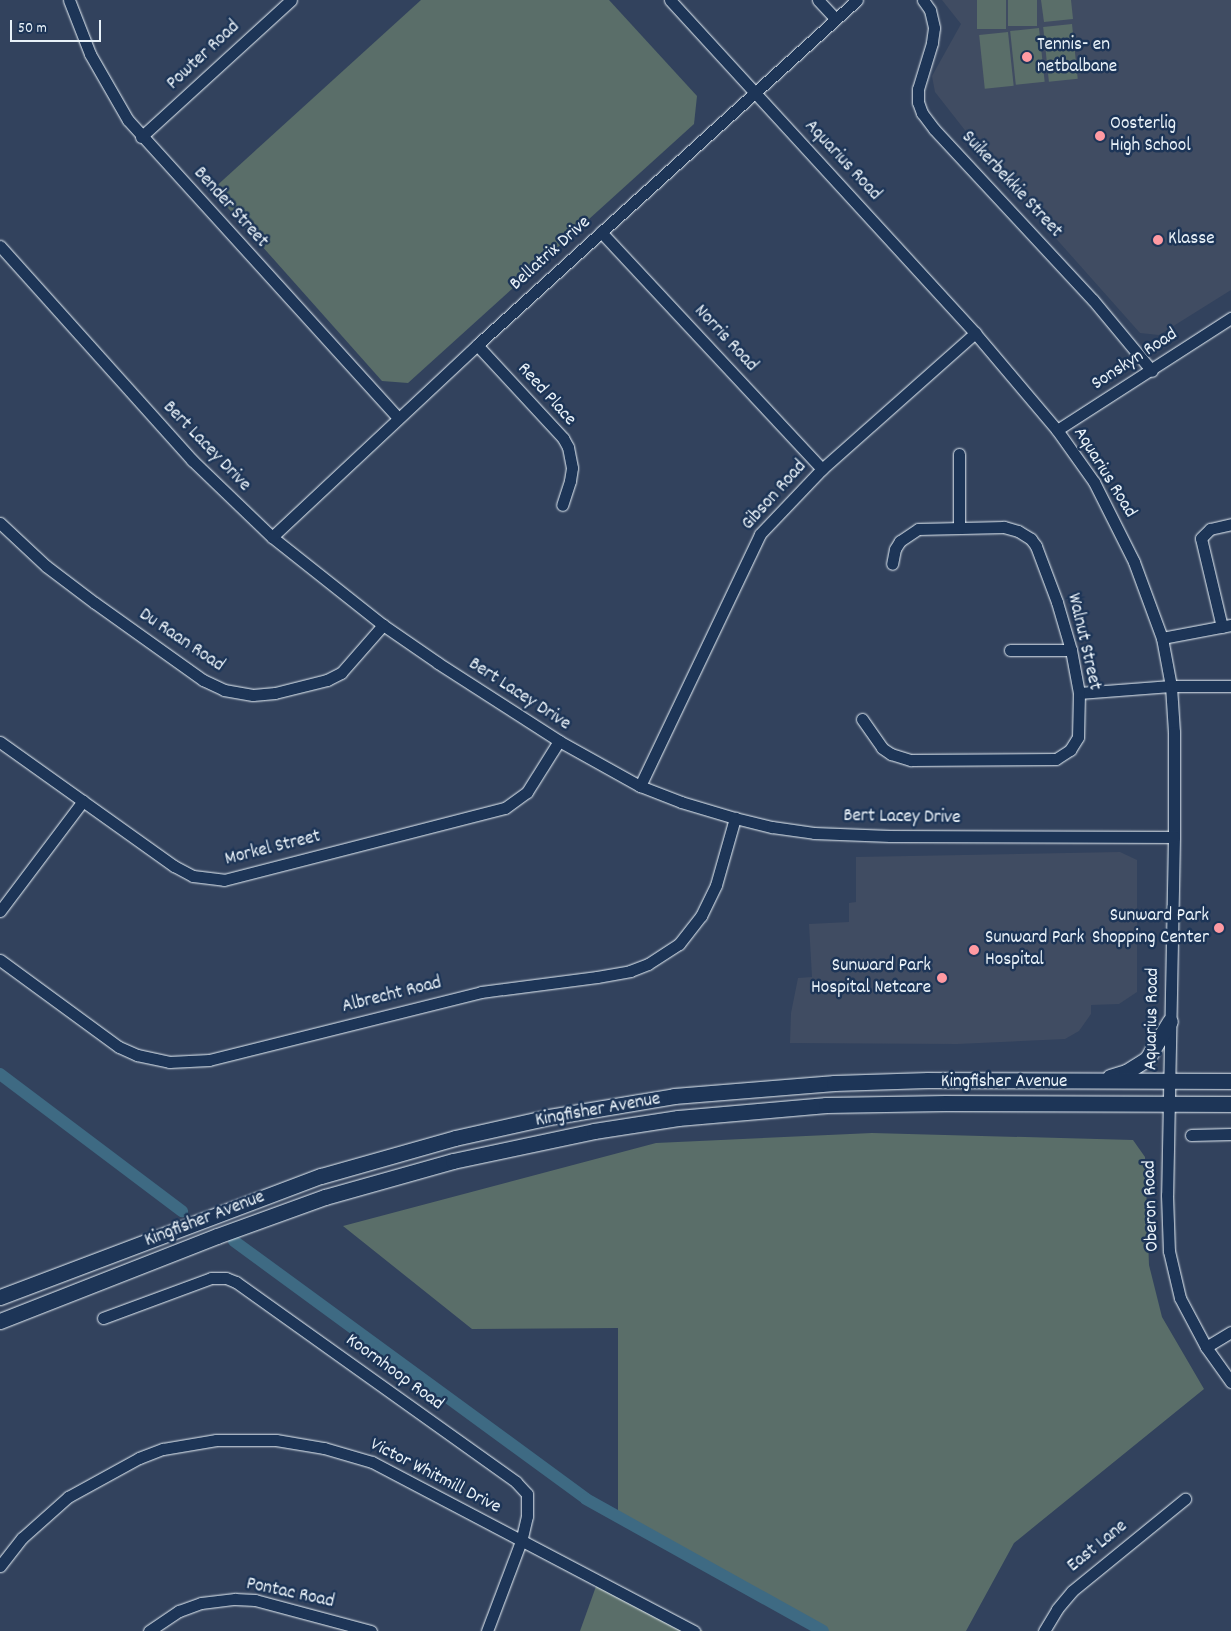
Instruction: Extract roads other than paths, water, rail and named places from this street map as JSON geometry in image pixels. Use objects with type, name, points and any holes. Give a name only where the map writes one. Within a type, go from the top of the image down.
[{"type":"street","name":"Bender Street","points":[[69,0],[80,31],[100,75],[141,137],[398,418]]},
{"type":"street","name":"Powter Road","points":[[141,137],[291,0]]},
{"type":"street","name":"Aquarius Road","points":[[670,0],[975,332],[1057,430],[1094,482],[1121,532],[1157,620],[1171,686],[1174,732],[1174,837],[1169,1104]]},
{"type":"street","points":[[818,0],[836,19]]},
{"type":"street","name":"Bellatrix Drive","points":[[272,537],[476,346],[857,0]]},
{"type":"street","name":"Suikerbekkie Street","points":[[923,0],[930,10],[934,28],[932,43],[918,89],[918,102],[922,113],[1093,300],[1152,371]]},
{"type":"street","name":"Norris Road","points":[[601,232],[822,469]]},
{"type":"street","name":"Bert Lacey Drive","points":[[0,246],[192,460],[272,537],[383,625],[559,741],[640,786],[681,802],[735,818],[814,833],[900,836],[1174,837]]},
{"type":"street","name":"Sonskyn Road","points":[[1057,430],[1152,371],[1231,318]]},
{"type":"street","name":"Gibson Road","points":[[640,786],[753,545],[767,525],[822,469],[975,332]]},
{"type":"street","name":"Reed Place","points":[[476,346],[563,438],[568,447],[572,468],[570,482],[562,505]]},
{"type":"street","points":[[958,454],[960,527]]},
{"type":"street","name":"Du Raan Road","points":[[0,523],[46,566],[95,603],[203,680],[224,690],[253,695],[275,693],[327,680],[341,673],[383,625]]},
{"type":"street","points":[[1162,638],[1226,626],[1201,538],[1210,528],[1231,524]]},
{"type":"street","name":"Walnut Street","points":[[862,719],[882,748],[901,757],[924,760],[1047,760],[1063,756],[1074,744],[1078,731],[1079,693],[1071,650],[1057,602],[1036,546],[1031,539],[1018,531],[1004,527],[928,528],[911,532],[897,544],[892,564]]},
{"type":"street","points":[[1010,650],[1071,650]]},
{"type":"street","points":[[1079,693],[1171,686],[1231,686]]},
{"type":"street","name":"Morkel Street","points":[[0,742],[183,872],[202,878],[224,880],[505,808],[526,792],[559,741]]},
{"type":"street","points":[[0,911],[83,801]]},
{"type":"street","name":"Albrecht Road","points":[[0,960],[119,1047],[137,1055],[169,1062],[209,1060],[481,992],[597,978],[630,971],[648,964],[678,944],[705,910],[716,885],[735,818]]},
{"type":"street","points":[[1099,1081],[1126,1072],[1147,1059],[1170,1021]]},
{"type":"street","name":"Kingfisher Avenue","points":[[0,1297],[314,1178],[455,1138],[549,1117],[674,1096],[824,1084],[928,1080],[1231,1081]]},
{"type":"street","name":"Kingfisher Avenue","points":[[0,1320],[217,1236],[325,1198],[453,1161],[594,1131],[678,1118],[826,1105],[946,1102],[1231,1104]]},
{"type":"street","name":"Oberon Road","points":[[1169,1104],[1167,1195],[1169,1251],[1180,1298],[1206,1347],[1231,1382]]},
{"type":"street","points":[[1191,1135],[1231,1134]]},
{"type":"street","name":"Koornhoop Road","points":[[103,1318],[211,1278],[226,1278],[236,1282],[524,1489],[529,1499],[529,1506],[521,1541],[487,1631]]},
{"type":"street","points":[[1206,1347],[1231,1332]]},
{"type":"street","name":"Victor Whitmill Drive","points":[[0,1566],[22,1538],[68,1497],[109,1473],[163,1449],[224,1440],[248,1439],[300,1442],[350,1454],[388,1470],[694,1631]]},
{"type":"street","name":"East Lane","points":[[1044,1631],[1060,1604],[1072,1591],[1185,1499]]},
{"type":"street","name":"Pontac Road","points":[[148,1631],[180,1610],[201,1603],[235,1599],[262,1602],[371,1631]]},
{"type":"waterway","points":[[0,1074],[182,1211]]},
{"type":"waterway","points":[[234,1241],[586,1499],[823,1631]]},
{"type":"place","name":"Tennis- en netbalbane","points":[[1027,57]]},
{"type":"place","name":"Oosterlig High School","points":[[1100,136]]},
{"type":"place","name":"Klasse","points":[[1158,240]]},
{"type":"place","name":"Sunward Park Shopping Center","points":[[1219,928]]},
{"type":"place","name":"Sunward Park Hospital","points":[[974,950]]},
{"type":"place","name":"Sunward Park Hospital Netcare","points":[[942,978]]}]
